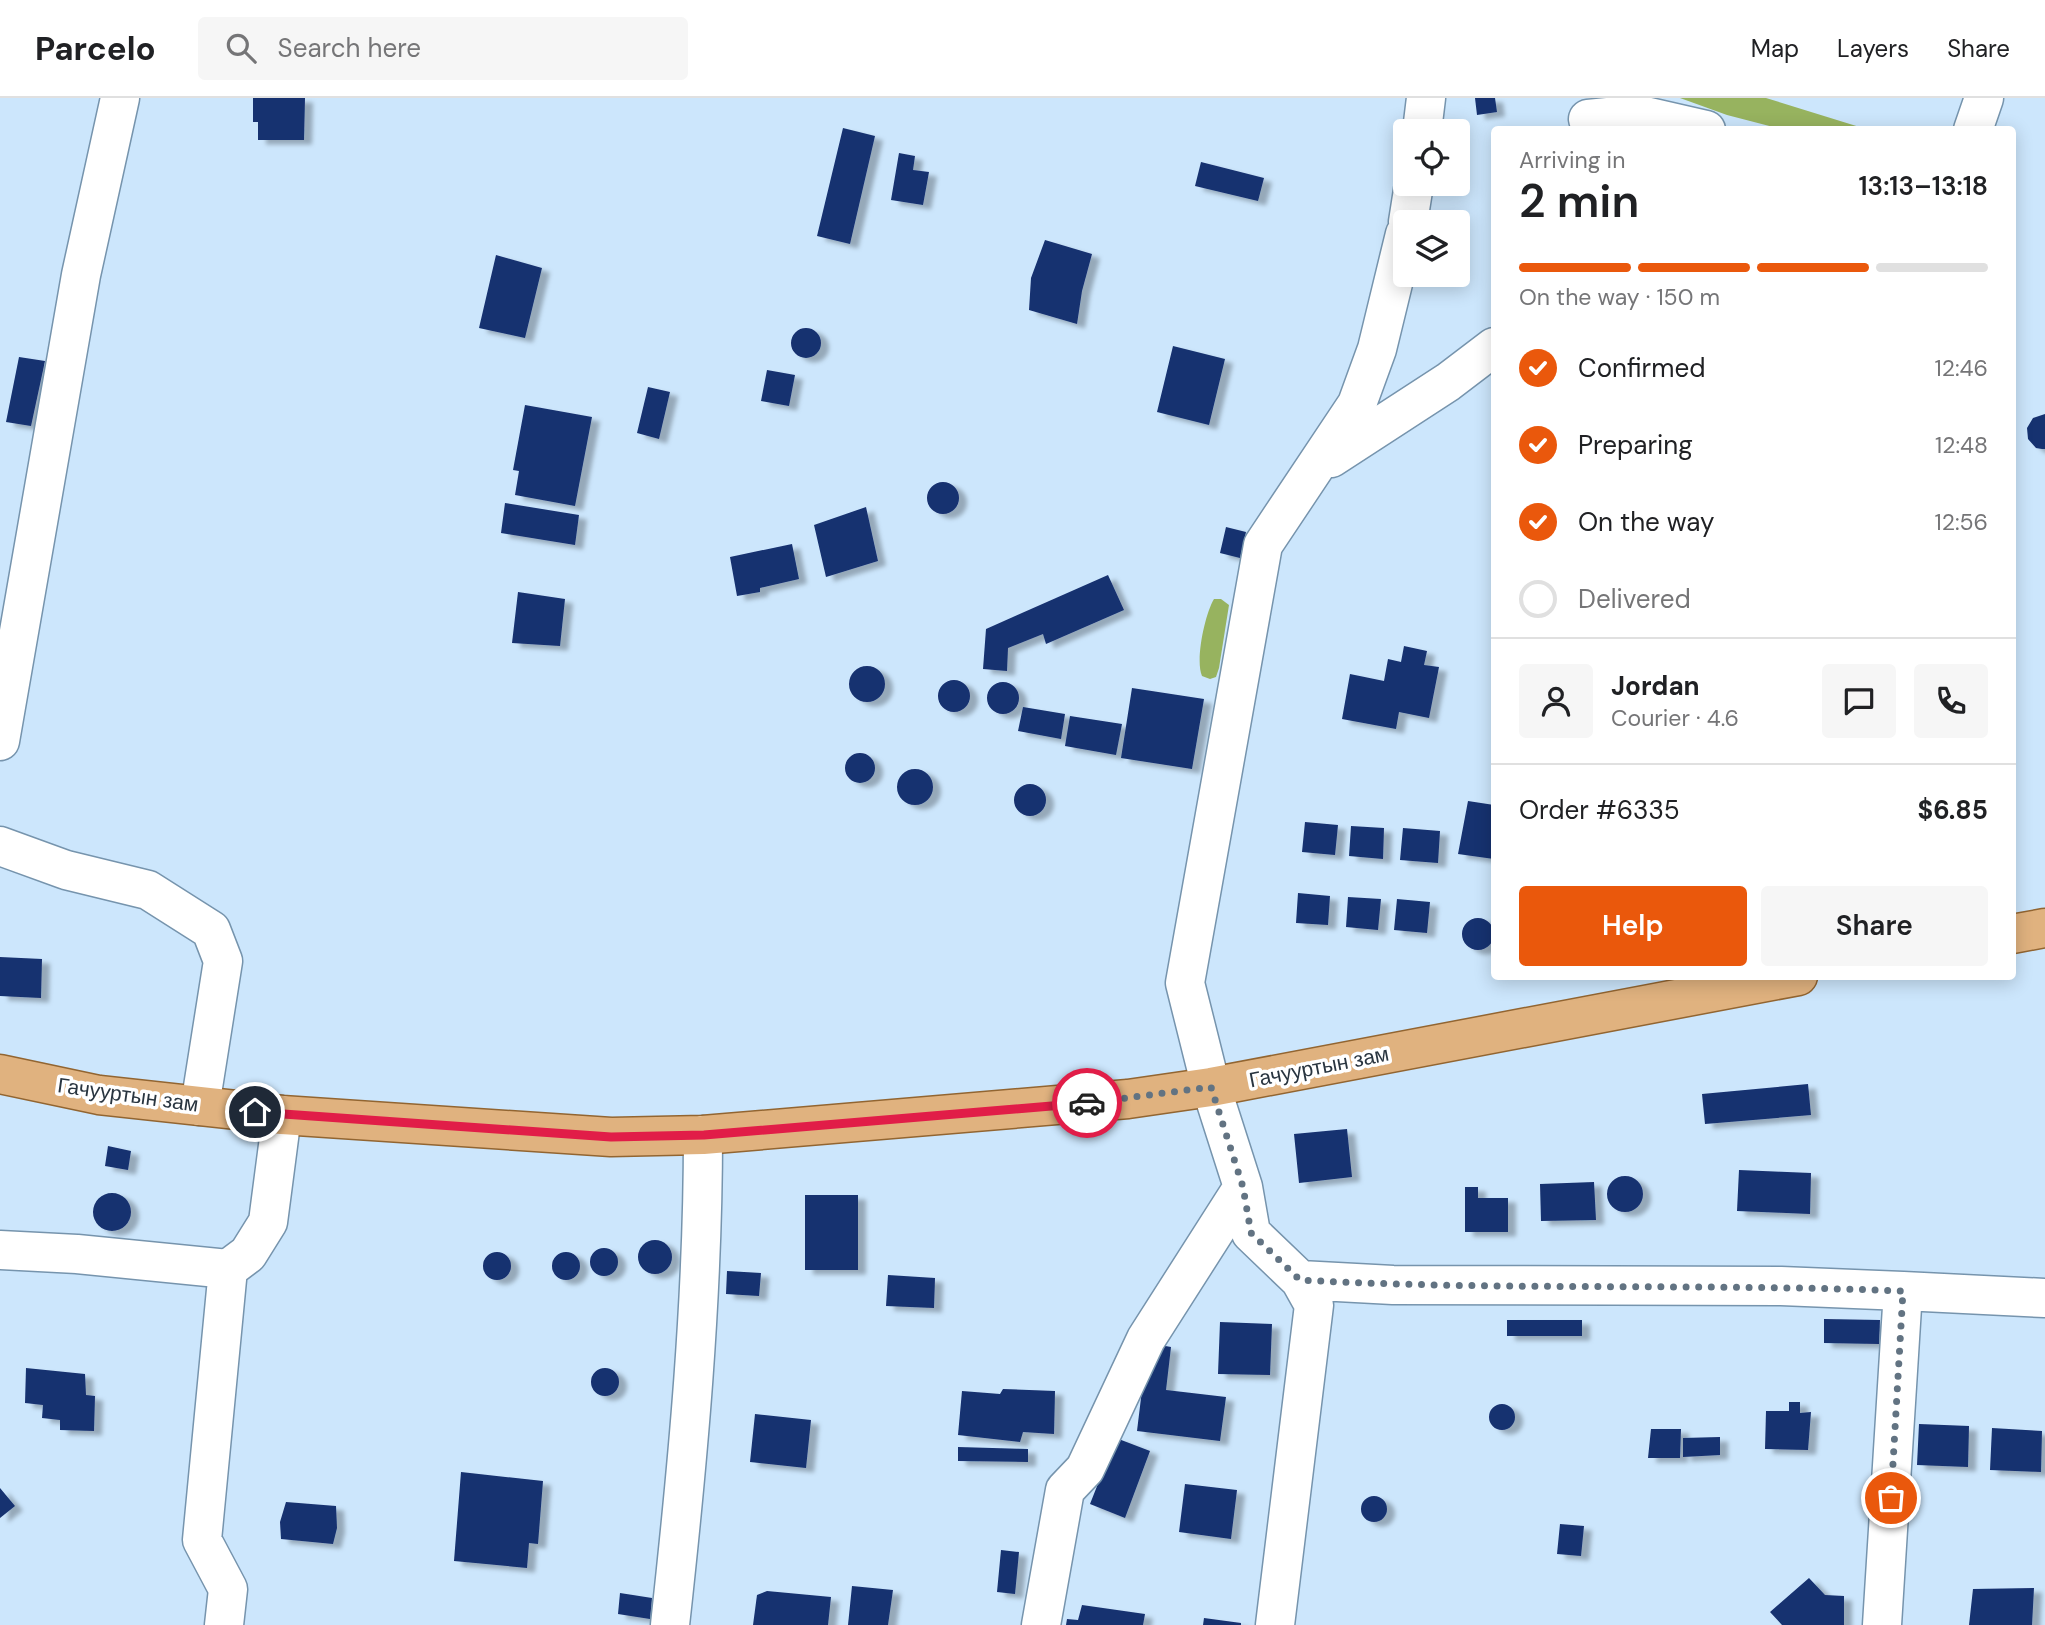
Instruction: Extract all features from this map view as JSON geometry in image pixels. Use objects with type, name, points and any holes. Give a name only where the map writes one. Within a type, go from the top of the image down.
[{"type":"main road","points":[[2016,933],[2045,928]]},
{"type":"main road","name":"Гачууртын зам","points":[[0,1074],[99,1095],[282,1115],[611,1137],[704,1135],[1128,1099],[1211,1087],[1777,980]]},
{"type":"street","points":[[0,741],[81,275],[120,98]]},
{"type":"street","points":[[1423,119],[1426,98]]},
{"type":"street","points":[[1974,126],[1984,98]]},
{"type":"street","points":[[1589,116],[1636,114],[1688,126]]},
{"type":"street","points":[[1275,1625],[1314,1305],[1300,1280],[1251,1233],[1243,1187],[1211,1087],[1185,983],[1263,545],[1357,404],[1377,349],[1393,283]]},
{"type":"street","points":[[1312,472],[1358,439],[1448,382],[1491,349]]},
{"type":"street","points":[[0,846],[66,870],[148,890],[211,930],[223,961],[200,1106]]},
{"type":"street","points":[[0,1250],[77,1254],[228,1269],[248,1254],[268,1222],[282,1115]]},
{"type":"street","points":[[670,1625],[685,1491],[694,1366],[703,1211],[704,1135]]},
{"type":"street","points":[[1041,1625],[1065,1490],[1085,1469],[1146,1339],[1243,1187]]},
{"type":"street","points":[[224,1625],[228,1590],[202,1540],[228,1269]]},
{"type":"street","points":[[1300,1280],[1393,1285],[1781,1286],[2045,1298]]},
{"type":"street","points":[[1882,1625],[1903,1291]]},
{"type":"green space","points":[[1680,98],[1766,98],[1856,126],[1769,126],[1727,115]]},
{"type":"green space","points":[[1214,599],[1221,599],[1229,605],[1219,668],[1216,677],[1210,679],[1202,676],[1200,649],[1204,626]]},
{"type":"building","points":[[253,98],[305,98],[304,140],[258,140],[258,122],[253,122]]},
{"type":"building","points":[[1475,98],[1495,98],[1497,112],[1477,115]]},
{"type":"building","points":[[843,128],[875,136],[850,244],[817,236]]},
{"type":"building","points":[[899,153],[915,156],[913,170],[929,172],[923,205],[891,200]]},
{"type":"building","points":[[1201,162],[1264,178],[1258,201],[1195,186]]},
{"type":"building","points":[[1045,240],[1092,254],[1077,324],[1029,310],[1031,278]]},
{"type":"building","points":[[496,255],[542,268],[525,338],[479,328]]},
{"type":"building","points":[[806,328],[817,332],[821,343],[817,354],[806,358],[795,354],[791,343],[795,332]]},
{"type":"building","points":[[1173,346],[1225,359],[1209,425],[1157,412]]},
{"type":"building","points":[[19,357],[45,361],[31,426],[6,422]]},
{"type":"building","points":[[767,370],[795,375],[789,406],[761,401]]},
{"type":"building","points":[[648,387],[670,392],[659,439],[637,433]]},
{"type":"building","points":[[525,405],[592,417],[575,506],[515,495],[519,471],[513,470]]},
{"type":"building","points":[[2045,414],[2045,449],[2036,448],[2028,439],[2027,428],[2033,418]]},
{"type":"building","points":[[943,482],[954,487],[959,498],[954,509],[943,514],[932,509],[927,498],[932,487]]},
{"type":"building","points":[[505,503],[579,515],[575,545],[501,533]]},
{"type":"building","points":[[866,507],[878,561],[826,577],[814,525]]},
{"type":"building","points":[[1226,527],[1246,532],[1240,558],[1220,553]]},
{"type":"building","points":[[792,544],[799,579],[760,588],[760,592],[737,596],[730,557]]},
{"type":"building","points":[[1108,575],[1124,610],[1046,644],[1043,634],[1008,648],[1007,671],[983,669],[986,629]]},
{"type":"building","points":[[518,592],[565,599],[560,646],[512,643]]},
{"type":"building","points":[[1404,646],[1427,651],[1424,665],[1439,667],[1429,718],[1399,712],[1396,729],[1342,719],[1350,674],[1384,681],[1388,659],[1401,662]]},
{"type":"building","points":[[867,666],[880,671],[885,684],[880,697],[867,702],[854,697],[849,684],[854,671]]},
{"type":"building","points":[[954,680],[966,684],[970,696],[966,708],[954,712],[942,708],[938,696],[942,684]]},
{"type":"building","points":[[1003,682],[1014,687],[1019,698],[1014,709],[1003,714],[992,709],[987,698],[992,687]]},
{"type":"building","points":[[1132,688],[1204,699],[1192,769],[1121,758]]},
{"type":"building","points":[[1023,707],[1065,714],[1061,739],[1018,731]]},
{"type":"building","points":[[1070,716],[1122,724],[1116,755],[1065,746]]},
{"type":"building","points":[[860,753],[871,757],[875,768],[871,779],[860,783],[849,779],[845,768],[849,757]]},
{"type":"building","points":[[915,769],[928,774],[933,787],[928,800],[915,805],[902,800],[897,787],[902,774]]},
{"type":"building","points":[[1030,784],[1041,789],[1046,800],[1041,811],[1030,816],[1019,811],[1014,800],[1019,789]]},
{"type":"building","points":[[1468,801],[1491,805],[1491,859],[1458,854]]},
{"type":"building","points":[[1305,822],[1338,825],[1335,855],[1302,852]]},
{"type":"building","points":[[1351,826],[1384,828],[1383,859],[1349,856]]},
{"type":"building","points":[[1403,828],[1440,831],[1438,863],[1400,860]]},
{"type":"building","points":[[1298,893],[1330,896],[1328,925],[1296,923]]},
{"type":"building","points":[[1348,897],[1381,899],[1378,930],[1346,927]]},
{"type":"building","points":[[1397,899],[1430,902],[1427,933],[1394,930]]},
{"type":"building","points":[[1478,918],[1490,922],[1490,946],[1478,950],[1466,946],[1462,934],[1466,922]]},
{"type":"building","points":[[0,957],[42,959],[41,998],[0,996]]},
{"type":"building","points":[[1808,1084],[1811,1115],[1705,1124],[1702,1094]]},
{"type":"building","points":[[1347,1129],[1352,1177],[1299,1183],[1294,1134]]},
{"type":"building","points":[[108,1146],[131,1151],[128,1170],[105,1166]]},
{"type":"building","points":[[1739,1170],[1811,1173],[1810,1214],[1737,1211]]},
{"type":"building","points":[[1625,1176],[1638,1181],[1643,1194],[1638,1207],[1625,1212],[1612,1207],[1607,1194],[1612,1181]]},
{"type":"building","points":[[1594,1182],[1596,1220],[1541,1221],[1540,1184]]},
{"type":"building","points":[[1465,1187],[1478,1187],[1478,1198],[1508,1198],[1508,1232],[1465,1232]]},
{"type":"building","points":[[112,1193],[126,1198],[131,1212],[126,1226],[112,1231],[98,1226],[93,1212],[98,1198]]},
{"type":"building","points":[[805,1195],[858,1195],[858,1270],[805,1270]]},
{"type":"building","points":[[655,1240],[667,1245],[672,1257],[667,1269],[655,1274],[643,1269],[638,1257],[643,1245]]},
{"type":"building","points":[[604,1248],[614,1252],[618,1262],[614,1272],[604,1276],[594,1272],[590,1262],[594,1252]]},
{"type":"building","points":[[497,1252],[507,1256],[511,1266],[507,1276],[497,1280],[487,1276],[483,1266],[487,1256]]},
{"type":"building","points":[[566,1252],[576,1256],[580,1266],[576,1276],[566,1280],[556,1276],[552,1266],[556,1256]]},
{"type":"building","points":[[727,1271],[761,1273],[759,1296],[726,1294]]},
{"type":"building","points":[[888,1275],[935,1278],[934,1308],[886,1306]]},
{"type":"building","points":[[1824,1319],[1880,1320],[1879,1344],[1824,1343]]},
{"type":"building","points":[[1507,1320],[1582,1320],[1582,1336],[1507,1336]]},
{"type":"building","points":[[1220,1322],[1272,1324],[1270,1375],[1218,1374]]},
{"type":"building","points":[[1154,1344],[1171,1347],[1166,1390],[1226,1397],[1220,1441],[1137,1431],[1145,1365]]},
{"type":"building","points":[[26,1368],[85,1374],[86,1395],[95,1396],[94,1431],[60,1430],[60,1420],[42,1418],[43,1405],[25,1403]]},
{"type":"building","points":[[605,1368],[615,1372],[619,1382],[615,1392],[605,1396],[595,1392],[591,1382],[595,1372]]},
{"type":"building","points":[[1003,1389],[1055,1391],[1054,1434],[1023,1432],[1020,1442],[958,1435],[962,1391],[1000,1394]]},
{"type":"building","points":[[1789,1402],[1800,1402],[1800,1413],[1811,1412],[1808,1450],[1765,1449],[1766,1411],[1789,1411]]},
{"type":"building","points":[[1502,1404],[1512,1407],[1515,1417],[1512,1427],[1502,1430],[1492,1427],[1489,1417],[1492,1407]]},
{"type":"building","points":[[755,1414],[811,1420],[806,1468],[750,1462]]},
{"type":"building","points":[[1919,1424],[1969,1426],[1968,1467],[1917,1465]]},
{"type":"building","points":[[1992,1428],[2042,1431],[2041,1472],[1990,1470]]},
{"type":"building","points":[[1651,1429],[1681,1429],[1680,1458],[1648,1458]]},
{"type":"building","points":[[1720,1437],[1720,1455],[1683,1457],[1683,1438]]},
{"type":"building","points":[[1116,1438],[1150,1451],[1125,1518],[1090,1504]]},
{"type":"building","points":[[958,1447],[1028,1449],[1028,1462],[958,1461]]},
{"type":"building","points":[[461,1472],[543,1481],[538,1544],[529,1543],[527,1568],[454,1561]]},
{"type":"building","points":[[1185,1484],[1237,1490],[1231,1539],[1179,1532]]},
{"type":"building","points":[[0,1488],[15,1506],[0,1518]]},
{"type":"building","points":[[1374,1496],[1384,1499],[1387,1509],[1384,1519],[1374,1522],[1364,1519],[1361,1509],[1364,1499]]},
{"type":"building","points":[[286,1502],[336,1506],[337,1528],[333,1544],[281,1539],[280,1522]]},
{"type":"building","points":[[1560,1524],[1584,1526],[1581,1556],[1557,1554]]},
{"type":"building","points":[[1001,1550],[1019,1552],[1015,1594],[997,1592]]},
{"type":"building","points":[[1809,1578],[1825,1595],[1844,1596],[1844,1625],[1782,1625],[1770,1612]]},
{"type":"building","points":[[852,1586],[893,1590],[888,1625],[848,1625]]},
{"type":"building","points":[[2034,1588],[2032,1625],[1969,1625],[1973,1589]]},
{"type":"building","points":[[767,1591],[831,1597],[828,1625],[753,1625],[757,1595]]},
{"type":"building","points":[[620,1593],[652,1598],[650,1619],[618,1614]]},
{"type":"building","points":[[1082,1605],[1145,1614],[1143,1625],[1066,1625],[1067,1619],[1078,1620]]},
{"type":"building","points":[[1204,1618],[1241,1623],[1241,1625],[1203,1625]]},
{"type":"way so far","points":[[1087,1103],[1211,1087],[1243,1187],[1251,1233],[1300,1280],[1393,1285],[1781,1286],[1903,1291],[1891,1498]]},
{"type":"route","points":[[255,1112],[611,1137],[704,1135],[1087,1103]]}]
